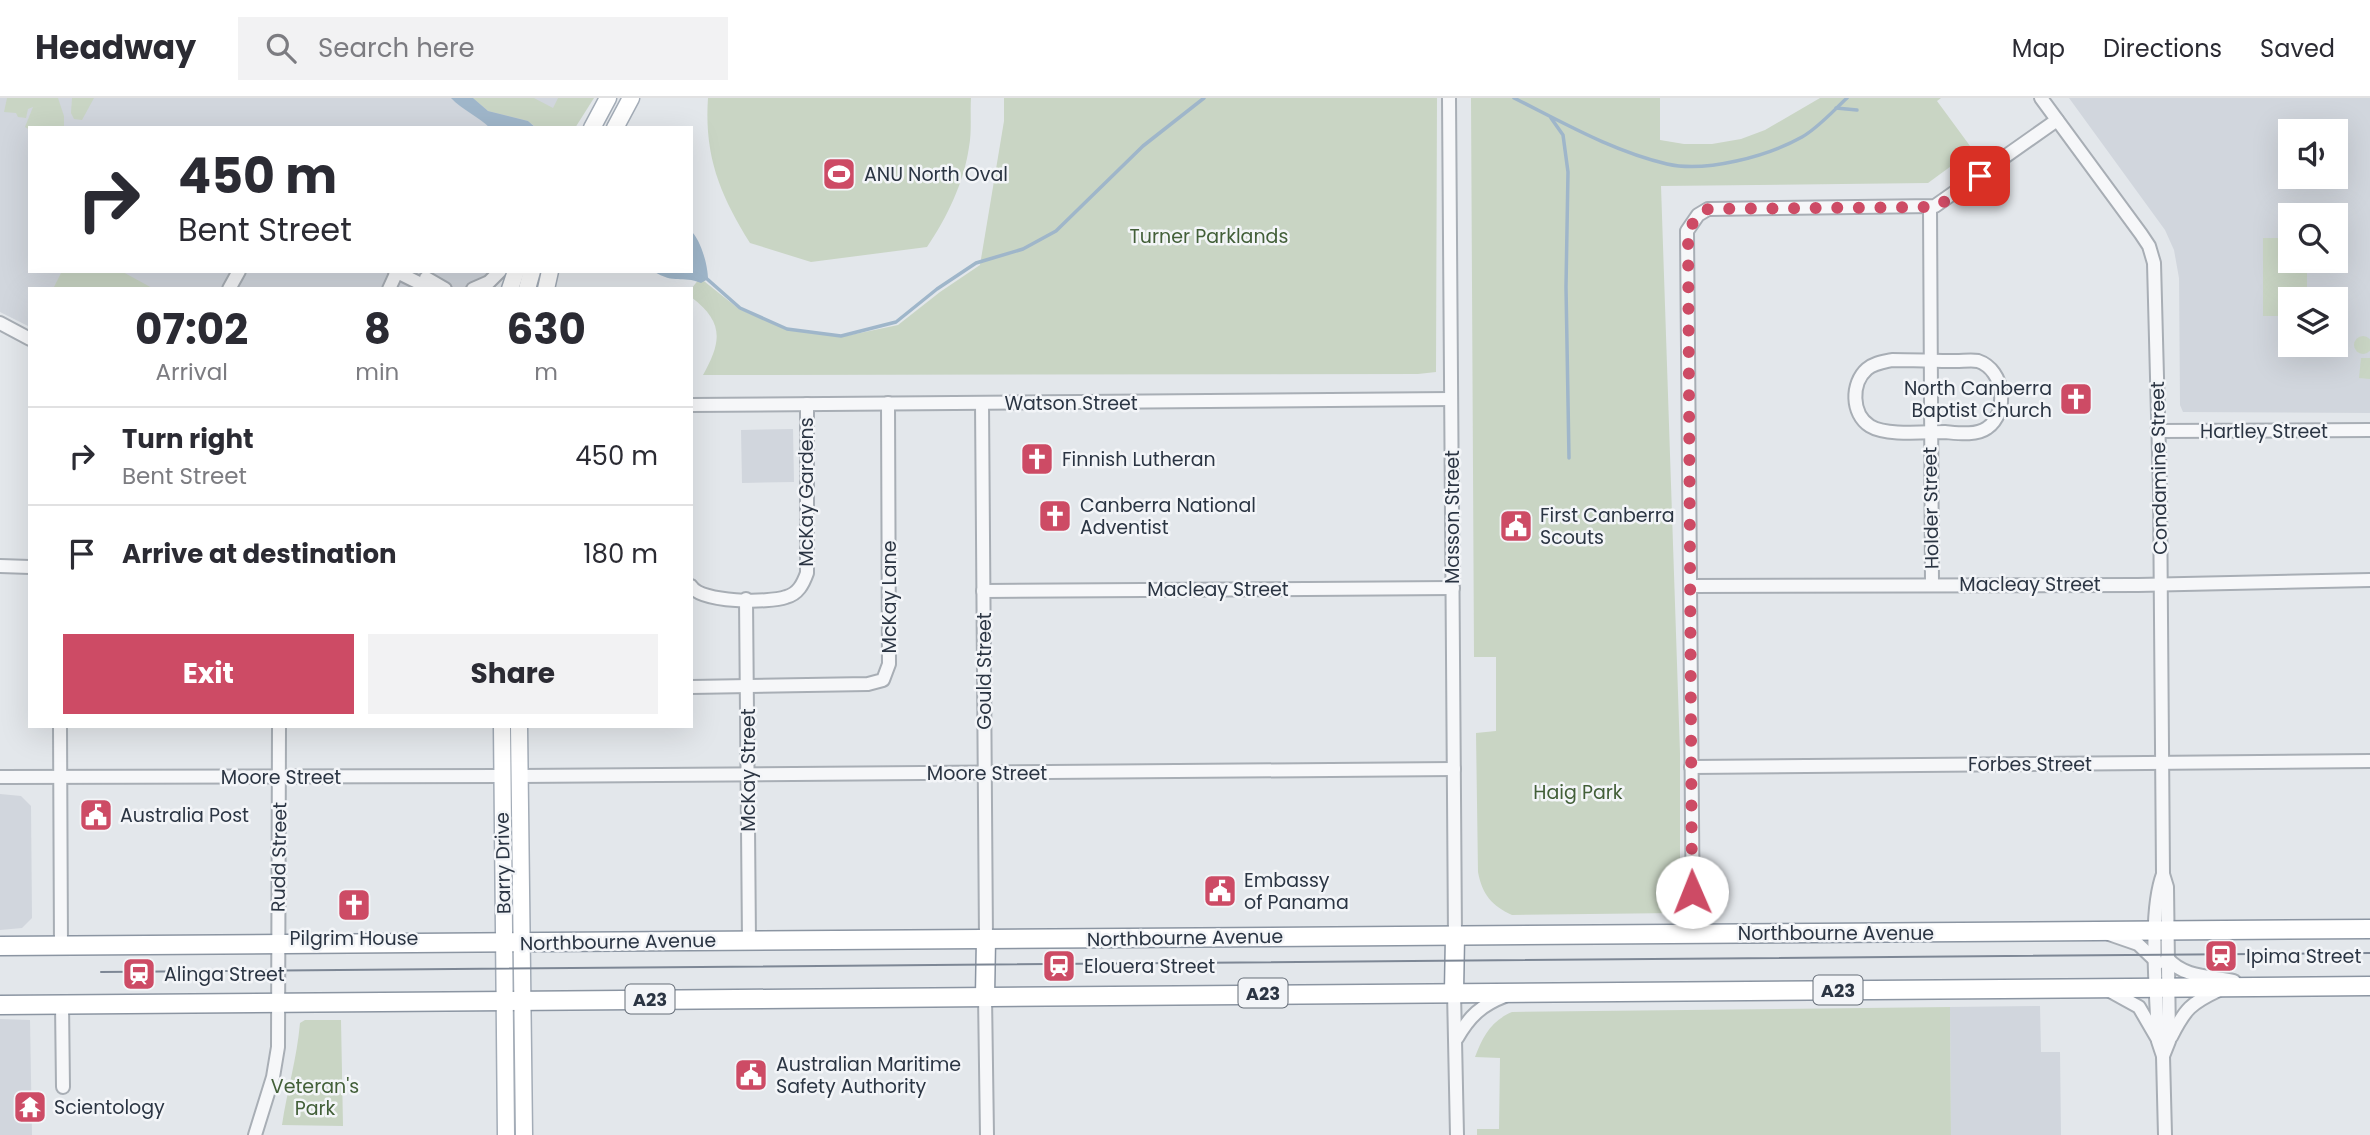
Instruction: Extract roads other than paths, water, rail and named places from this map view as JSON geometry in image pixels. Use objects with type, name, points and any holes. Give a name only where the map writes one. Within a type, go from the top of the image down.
[{"type":"highway","name":"Northbourne Avenue","points":[[0,946],[2160,933],[2370,929]]},
{"type":"highway","points":[[1454,992],[1455,936]]},
{"type":"highway","points":[[985,996],[986,939]]},
{"type":"highway","name":"A23","points":[[0,1005],[2103,987],[2165,983],[2370,986]]},
{"type":"main road","points":[[593,126],[608,98]]},
{"type":"main road","points":[[616,126],[631,98]]},
{"type":"main road","name":"Barry Drive","points":[[502,728],[502,776],[514,1000]]},
{"type":"main road","name":"Barry Drive","points":[[513,943],[519,728]]},
{"type":"main road","points":[[505,1133],[514,1000]]},
{"type":"main road","points":[[514,1000],[524,1135]]},
{"type":"street","name":"Masson Street","points":[[1449,98],[1455,936]]},
{"type":"street","name":"Condamine Street","points":[[2041,98],[2141,234],[2152,254],[2157,284],[2163,874],[2158,887],[2160,933]]},
{"type":"street","points":[[1693,934],[1686,240],[1692,222],[1708,209],[1930,207],[1941,204],[2057,120]]},
{"type":"street","name":"Holder Street","points":[[1930,207],[1932,584]]},
{"type":"street","points":[[401,273],[435,287]]},
{"type":"street","points":[[416,273],[435,287]]},
{"type":"street","points":[[477,287],[489,282],[498,273]]},
{"type":"street","points":[[414,287],[435,287]]},
{"type":"street","points":[[0,323],[28,337]]},
{"type":"street","name":"Holder Street","points":[[1892,360],[1978,362],[1993,373],[2000,387],[2001,403],[1997,416],[1986,429],[1971,433],[1931,432],[1885,431],[1870,426],[1857,409],[1855,393],[1865,371],[1878,362],[1892,360]]},
{"type":"street","name":"Watson Street","points":[[693,405],[1451,399]]},
{"type":"street","name":"McKay Lane","points":[[693,687],[868,684],[883,680],[889,664],[888,403]]},
{"type":"street","name":"Gould Street","points":[[982,403],[986,939]]},
{"type":"street","name":"McKay Gardens","points":[[693,589],[704,596],[726,600],[786,597],[802,585],[807,573],[807,404]]},
{"type":"street","name":"Hartley Street","points":[[2157,431],[2370,430]]},
{"type":"street","points":[[0,566],[28,567]]},
{"type":"street","name":"Macleay Street","points":[[1690,586],[2160,584],[2370,580]]},
{"type":"street","name":"Macleay Street","points":[[983,592],[1453,588]]},
{"type":"street","name":"McKay Street","points":[[746,599],[749,941]]},
{"type":"street","points":[[60,728],[61,946]]},
{"type":"street","name":"Rudd Street","points":[[255,1135],[276,1063],[279,728]]},
{"type":"street","name":"Forbes Street","points":[[1691,767],[2370,761]]},
{"type":"street","name":"Moore Street","points":[[519,776],[1454,769]]},
{"type":"street","name":"Moore Street","points":[[0,778],[502,776]]},
{"type":"street","points":[[2102,932],[2138,944],[2162,960],[2200,977],[2258,986]]},
{"type":"street","points":[[2160,933],[2165,983],[2163,1132]]},
{"type":"street","points":[[2164,1041],[2187,1008],[2229,986]]},
{"type":"street","points":[[2103,987],[2139,1007],[2164,1041]]},
{"type":"street","points":[[1454,992],[1457,1135]]},
{"type":"street","points":[[1455,1041],[1474,1013],[1488,1003],[1518,992]]},
{"type":"street","points":[[985,996],[987,1135]]},
{"type":"street","points":[[62,1004],[63,1087]]},
{"type":"water","points":[[451,98],[473,98],[488,111],[528,121],[534,126],[488,126]]},
{"type":"water","points":[[693,234],[703,254],[708,279],[701,283],[657,273],[693,273]]},
{"type":"waterway","points":[[706,278],[740,308],[787,329],[841,336],[896,322],[937,289],[976,263],[1023,249],[1056,231],[1143,146],[1204,98]]},
{"type":"waterway","points":[[1514,98],[1627,152],[1683,166],[1736,161],[1788,144],[1814,129],[1847,98]]},
{"type":"waterway","points":[[1836,108],[1857,110]]},
{"type":"waterway","points":[[1551,118],[1563,135],[1568,172],[1566,287],[1569,458]]},
{"type":"tram line","points":[[101,972],[2370,953]]},
{"type":"place","name":"ANU North Oval","points":[[839,174]]},
{"type":"place","name":"North Canberra Baptist Church","points":[[2076,399]]},
{"type":"place","name":"Finnish Lutheran","points":[[1037,459]]},
{"type":"place","name":"Canberra National Adventist","points":[[1055,516]]},
{"type":"place","name":"First Canberra Scouts","points":[[1516,526]]},
{"type":"place","name":"Australia Post","points":[[96,815]]},
{"type":"place","name":"Embassy of Panama","points":[[1220,891]]},
{"type":"place","name":"Pilgrim House","points":[[354,905]]},
{"type":"place","name":"Ipima Street","points":[[2221,956]]},
{"type":"place","name":"Elouera Street","points":[[1059,966]]},
{"type":"place","name":"Alinga Street","points":[[139,974]]},
{"type":"place","name":"Australian Maritime Safety Authority","points":[[751,1075]]},
{"type":"place","name":"Scientology","points":[[30,1107]]},
{"type":"park label","name":"Turner Parklands","points":[[1209,236]]},
{"type":"park label","name":"Haig Park","points":[[1578,792]]},
{"type":"park label","name":"Veteran's Park","points":[[315,1097]]}]
